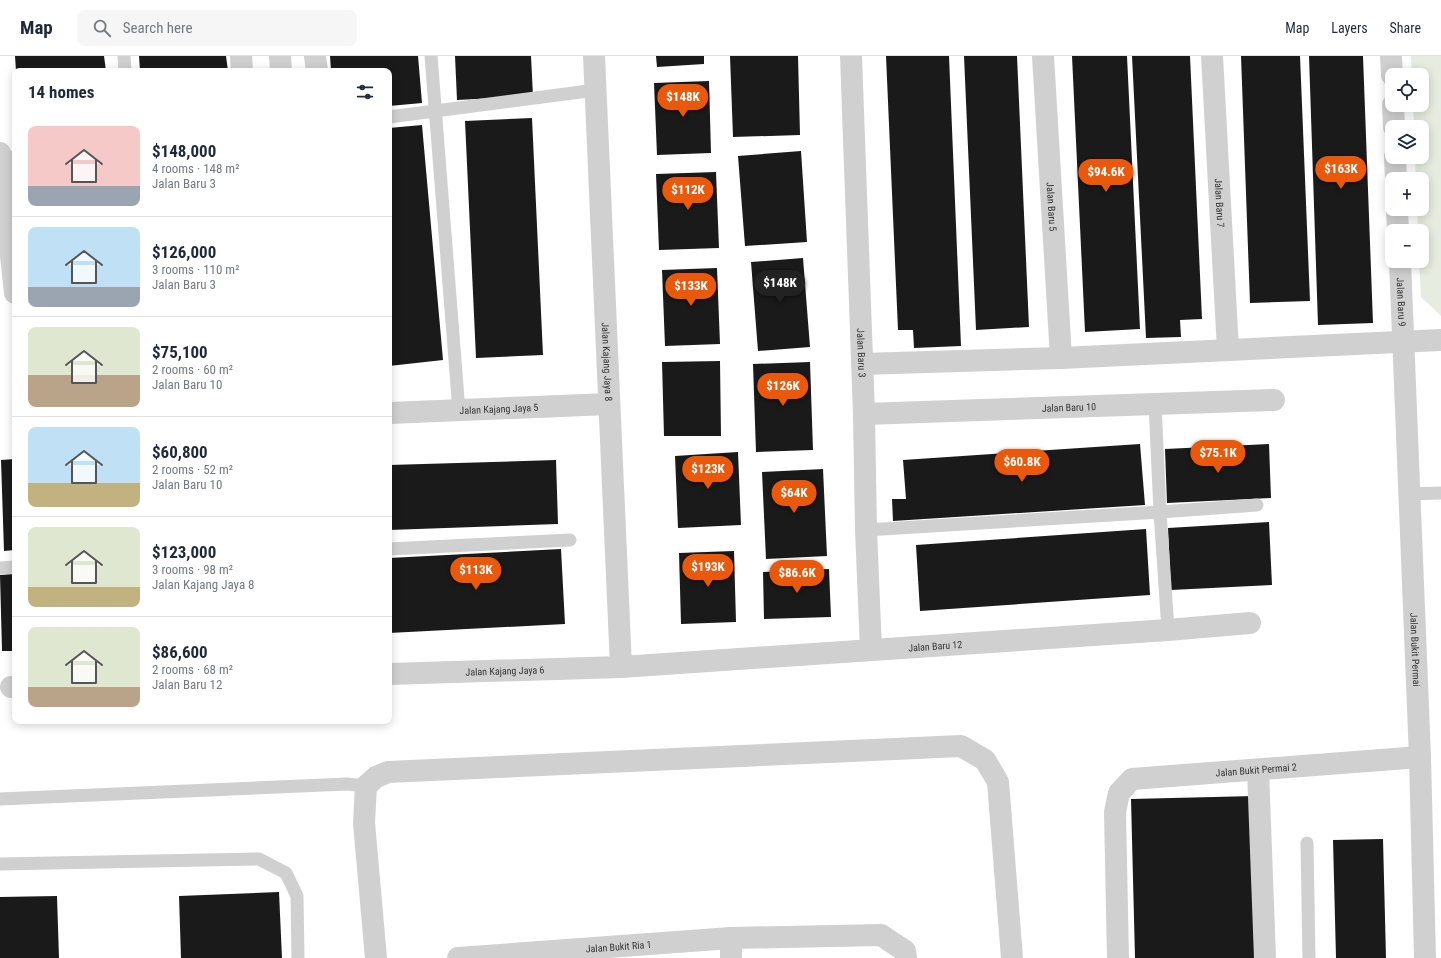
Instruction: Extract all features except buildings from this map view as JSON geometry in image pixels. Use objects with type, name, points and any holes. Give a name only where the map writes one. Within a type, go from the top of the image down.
[{"type":"street","points":[[241,56],[242,68]]},
{"type":"street","points":[[280,56],[281,68]]},
{"type":"street","points":[[315,56],[317,68]]},
{"type":"street","name":"Jalan Kajang Jaya 8","points":[[594,56],[620,667]]},
{"type":"street","name":"Jalan Baru 3","points":[[850,56],[864,414],[866,530],[871,650]]},
{"type":"street","name":"Jalan Baru 5","points":[[1043,56],[1060,358]]},
{"type":"street","name":"Jalan Baru 7","points":[[1212,56],[1228,350]]},
{"type":"street","points":[[1392,56],[1392,68]]},
{"type":"street","points":[[5,156],[12,252]]},
{"type":"street","name":"Jalan Baru 9","points":[[1400,268],[1403,342]]},
{"type":"street","points":[[862,364],[1060,358],[1441,340]]},
{"type":"street","name":"Jalan Bukit Permai","points":[[1403,342],[1420,758],[1425,958]]},
{"type":"street","name":"Jalan Baru 10","points":[[864,414],[1274,400]]},
{"type":"street","name":"Jalan Kajang Jaya 5","points":[[392,413],[609,404]]},
{"type":"street","name":"Jalan Baru 12","points":[[620,667],[1168,630],[1250,623]]},
{"type":"street","name":"Jalan Kajang Jaya 6","points":[[392,674],[620,667]]},
{"type":"street","points":[[376,958],[364,823],[366,786],[376,777],[388,772],[961,746],[985,760],[998,782],[1012,958]]},
{"type":"street","name":"Jalan Bukit Permai 2","points":[[1118,958],[1115,812],[1119,793],[1132,778],[1420,758]]},
{"type":"street","points":[[1258,770],[1265,958]]},
{"type":"street","name":"Jalan Bukit Ria 1","points":[[458,958],[731,948],[880,935],[905,951],[906,958]]},
{"type":"lane","points":[[124,56],[126,68]]},
{"type":"lane","points":[[431,56],[458,411]]},
{"type":"lane","points":[[392,117],[596,90]]},
{"type":"lane","points":[[1155,404],[1160,512],[1168,630]]},
{"type":"lane","points":[[1410,494],[1441,493]]},
{"type":"lane","points":[[866,530],[1257,505]]},
{"type":"lane","points":[[392,549],[570,540]]},
{"type":"lane","points":[[0,568],[12,567]]},
{"type":"lane","points":[[0,799],[347,784],[366,786]]},
{"type":"lane","points":[[1307,843],[1310,958]]},
{"type":"lane","points":[[0,864],[259,859],[286,873],[297,896],[298,958]]},
{"type":"shaded area","points":[[1411,56],[1441,56],[1441,316],[1421,297],[1419,268],[1429,268],[1429,224],[1418,224],[1417,216],[1429,216],[1429,172],[1416,172],[1415,164],[1429,164],[1429,120],[1414,120],[1413,112],[1429,112],[1429,68],[1412,68]]}]
